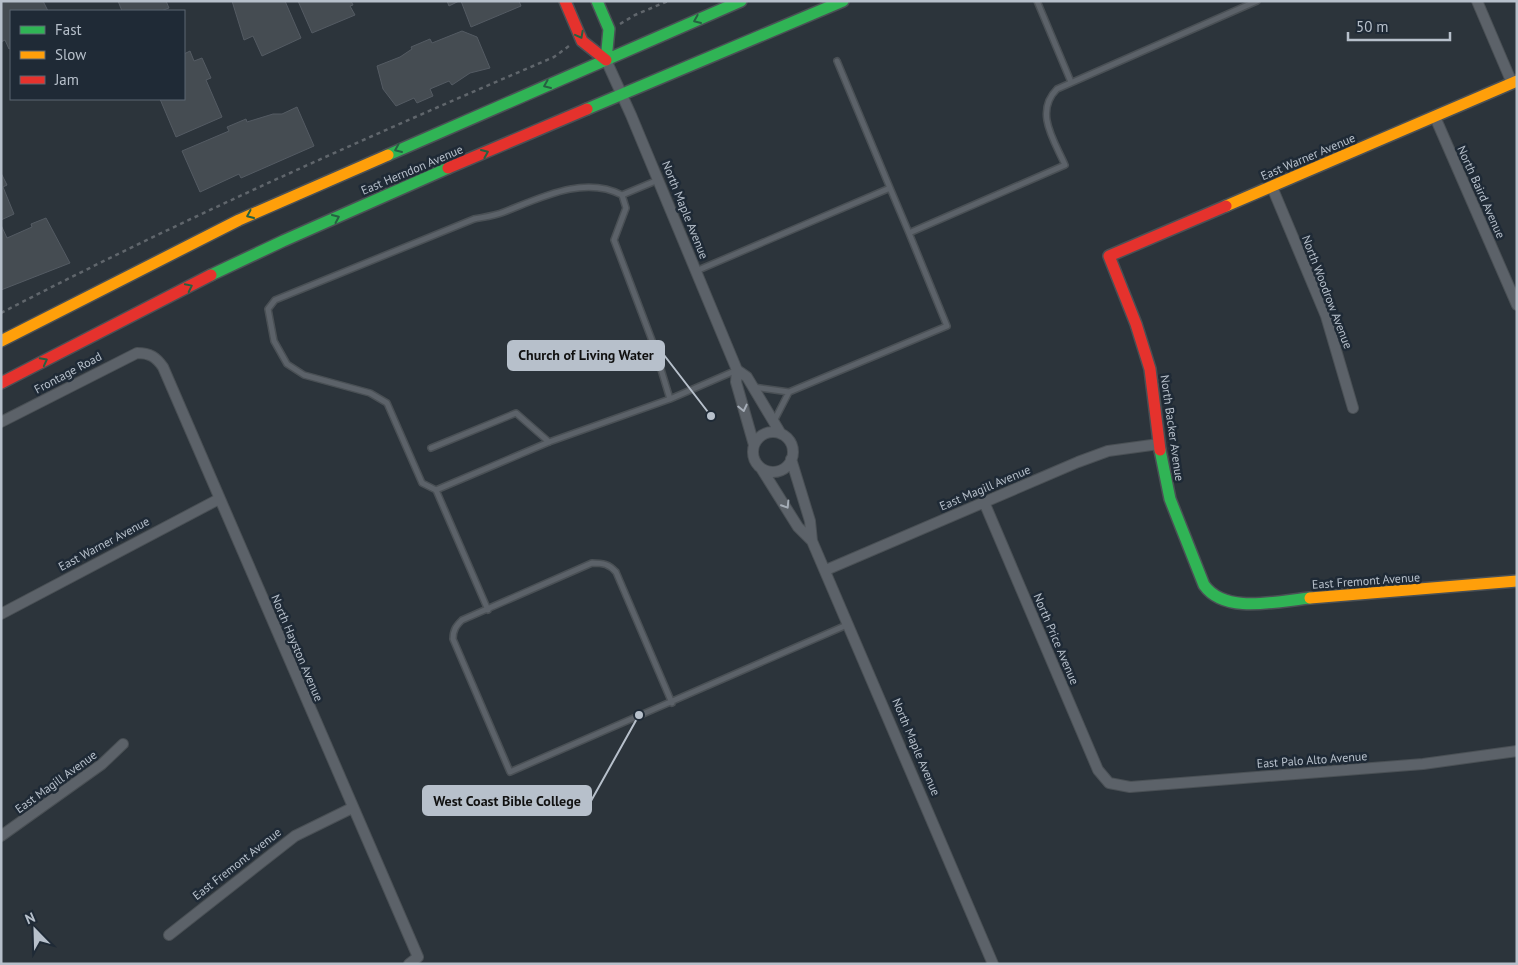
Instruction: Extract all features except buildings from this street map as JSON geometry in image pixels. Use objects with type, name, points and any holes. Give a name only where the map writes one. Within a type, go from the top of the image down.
[{"type":"main road","name":"North Maple Avenue","points":[[565,1],[582,41],[606,60]]},
{"type":"main road","points":[[597,1],[609,29],[606,60]]},
{"type":"main road","name":"East Herndon Avenue","points":[[1,341],[239,220],[742,1]]},
{"type":"main road","name":"East Herndon Avenue","points":[[1,383],[148,307],[284,241],[842,1]]},
{"type":"main road","name":"East Warner Avenue","points":[[1109,256],[1514,82]]},
{"type":"main road","name":"North Backer Avenue","points":[[1109,256],[1136,324],[1150,369],[1163,473],[1175,513],[1204,585],[1217,599]]},
{"type":"main road","name":"East Fremont Avenue","points":[[1217,599],[1237,604],[1517,581]]},
{"type":"street","points":[[1477,1],[1514,82]]},
{"type":"street","name":"North Maple Avenue","points":[[606,60],[622,94],[737,370],[736,382],[754,445],[754,458],[798,527],[812,542],[826,570],[993,964]]},
{"type":"street","name":"North Baird Avenue","points":[[1435,117],[1517,305]]},
{"type":"street","name":"North Woodrow Avenue","points":[[1272,187],[1326,316],[1353,408]]},
{"type":"street","name":"Frontage Road","points":[[1,422],[126,357],[137,353],[148,353]]},
{"type":"street","name":"North Hayston Avenue","points":[[148,353],[157,359],[163,367],[418,957],[410,964]]},
{"type":"street","name":"North Maple Avenue","points":[[737,370],[747,377],[781,434],[790,442],[793,453],[791,459],[810,521],[812,542]]},
{"type":"street","points":[[754,445],[762,435],[775,432],[781,434]]},
{"type":"street","name":"East Magill Avenue","points":[[826,570],[1094,456],[1108,451],[1159,444]]},
{"type":"street","points":[[761,468],[778,471],[784,468],[791,459]]},
{"type":"street","name":"East Warner Avenue","points":[[1,614],[220,499]]},
{"type":"street","name":"North Price Avenue","points":[[984,502],[1098,770],[1109,783]]},
{"type":"street","name":"East Magill Avenue","points":[[1,836],[102,764],[123,744]]},
{"type":"street","name":"East Palo Alto Avenue","points":[[1109,783],[1130,787],[1413,765],[1517,751]]},
{"type":"street","name":"East Fremont Avenue","points":[[169,935],[295,836],[352,808]]},
{"type":"lane","points":[[1037,1],[1071,82]]},
{"type":"lane","points":[[909,233],[1065,165],[1046,120],[1045,108],[1050,96],[1057,89],[1257,1]]},
{"type":"lane","points":[[752,387],[789,392],[947,326],[837,61]]},
{"type":"lane","points":[[622,195],[658,180]]},
{"type":"lane","points":[[488,610],[436,490],[422,482],[387,403],[370,393],[304,375],[287,364],[274,341],[268,310],[275,300],[474,220],[502,213],[544,195],[589,187],[609,188],[622,195],[626,208],[614,240],[653,343],[670,399]]},
{"type":"lane","points":[[696,271],[890,188]]},
{"type":"lane","points":[[436,490],[549,442],[670,399],[737,370]]},
{"type":"lane","points":[[774,422],[789,392]]},
{"type":"lane","points":[[431,448],[516,413],[549,442]]},
{"type":"lane","points":[[672,703],[611,566],[592,563],[462,620],[456,626],[453,639],[510,772],[672,703],[849,624]]},
{"type":"path","points":[[625,22],[635,15],[668,1]]},
{"type":"path","points":[[1,313],[218,205],[392,126],[554,57],[562,49]]},
{"type":"traffic: fast","points":[[597,1],[609,29],[606,60]]},
{"type":"traffic: fast","points":[[388,155],[741,1]]},
{"type":"traffic: fast","points":[[587,109],[843,1]]},
{"type":"traffic: fast","points":[[211,275],[448,168]]},
{"type":"traffic: fast","points":[[1160,450],[1170,499],[1204,585],[1213,594],[1225,600],[1253,604],[1310,598]]},
{"type":"traffic: slow","points":[[1226,206],[1517,81]]},
{"type":"traffic: slow","points":[[1,341],[239,220],[388,155]]},
{"type":"traffic: slow","points":[[1310,598],[1517,581]]},
{"type":"traffic: jam","points":[[565,1],[582,41],[606,60]]},
{"type":"traffic: jam","points":[[448,168],[587,109]]},
{"type":"traffic: jam","points":[[1160,450],[1150,369],[1136,324],[1109,256],[1226,206]]},
{"type":"traffic: jam","points":[[1,383],[211,275]]},
{"type":"place","name":"Church of Living Water","points":[[711,416]]},
{"type":"place","name":"West Coast Bible College","points":[[639,715]]}]
